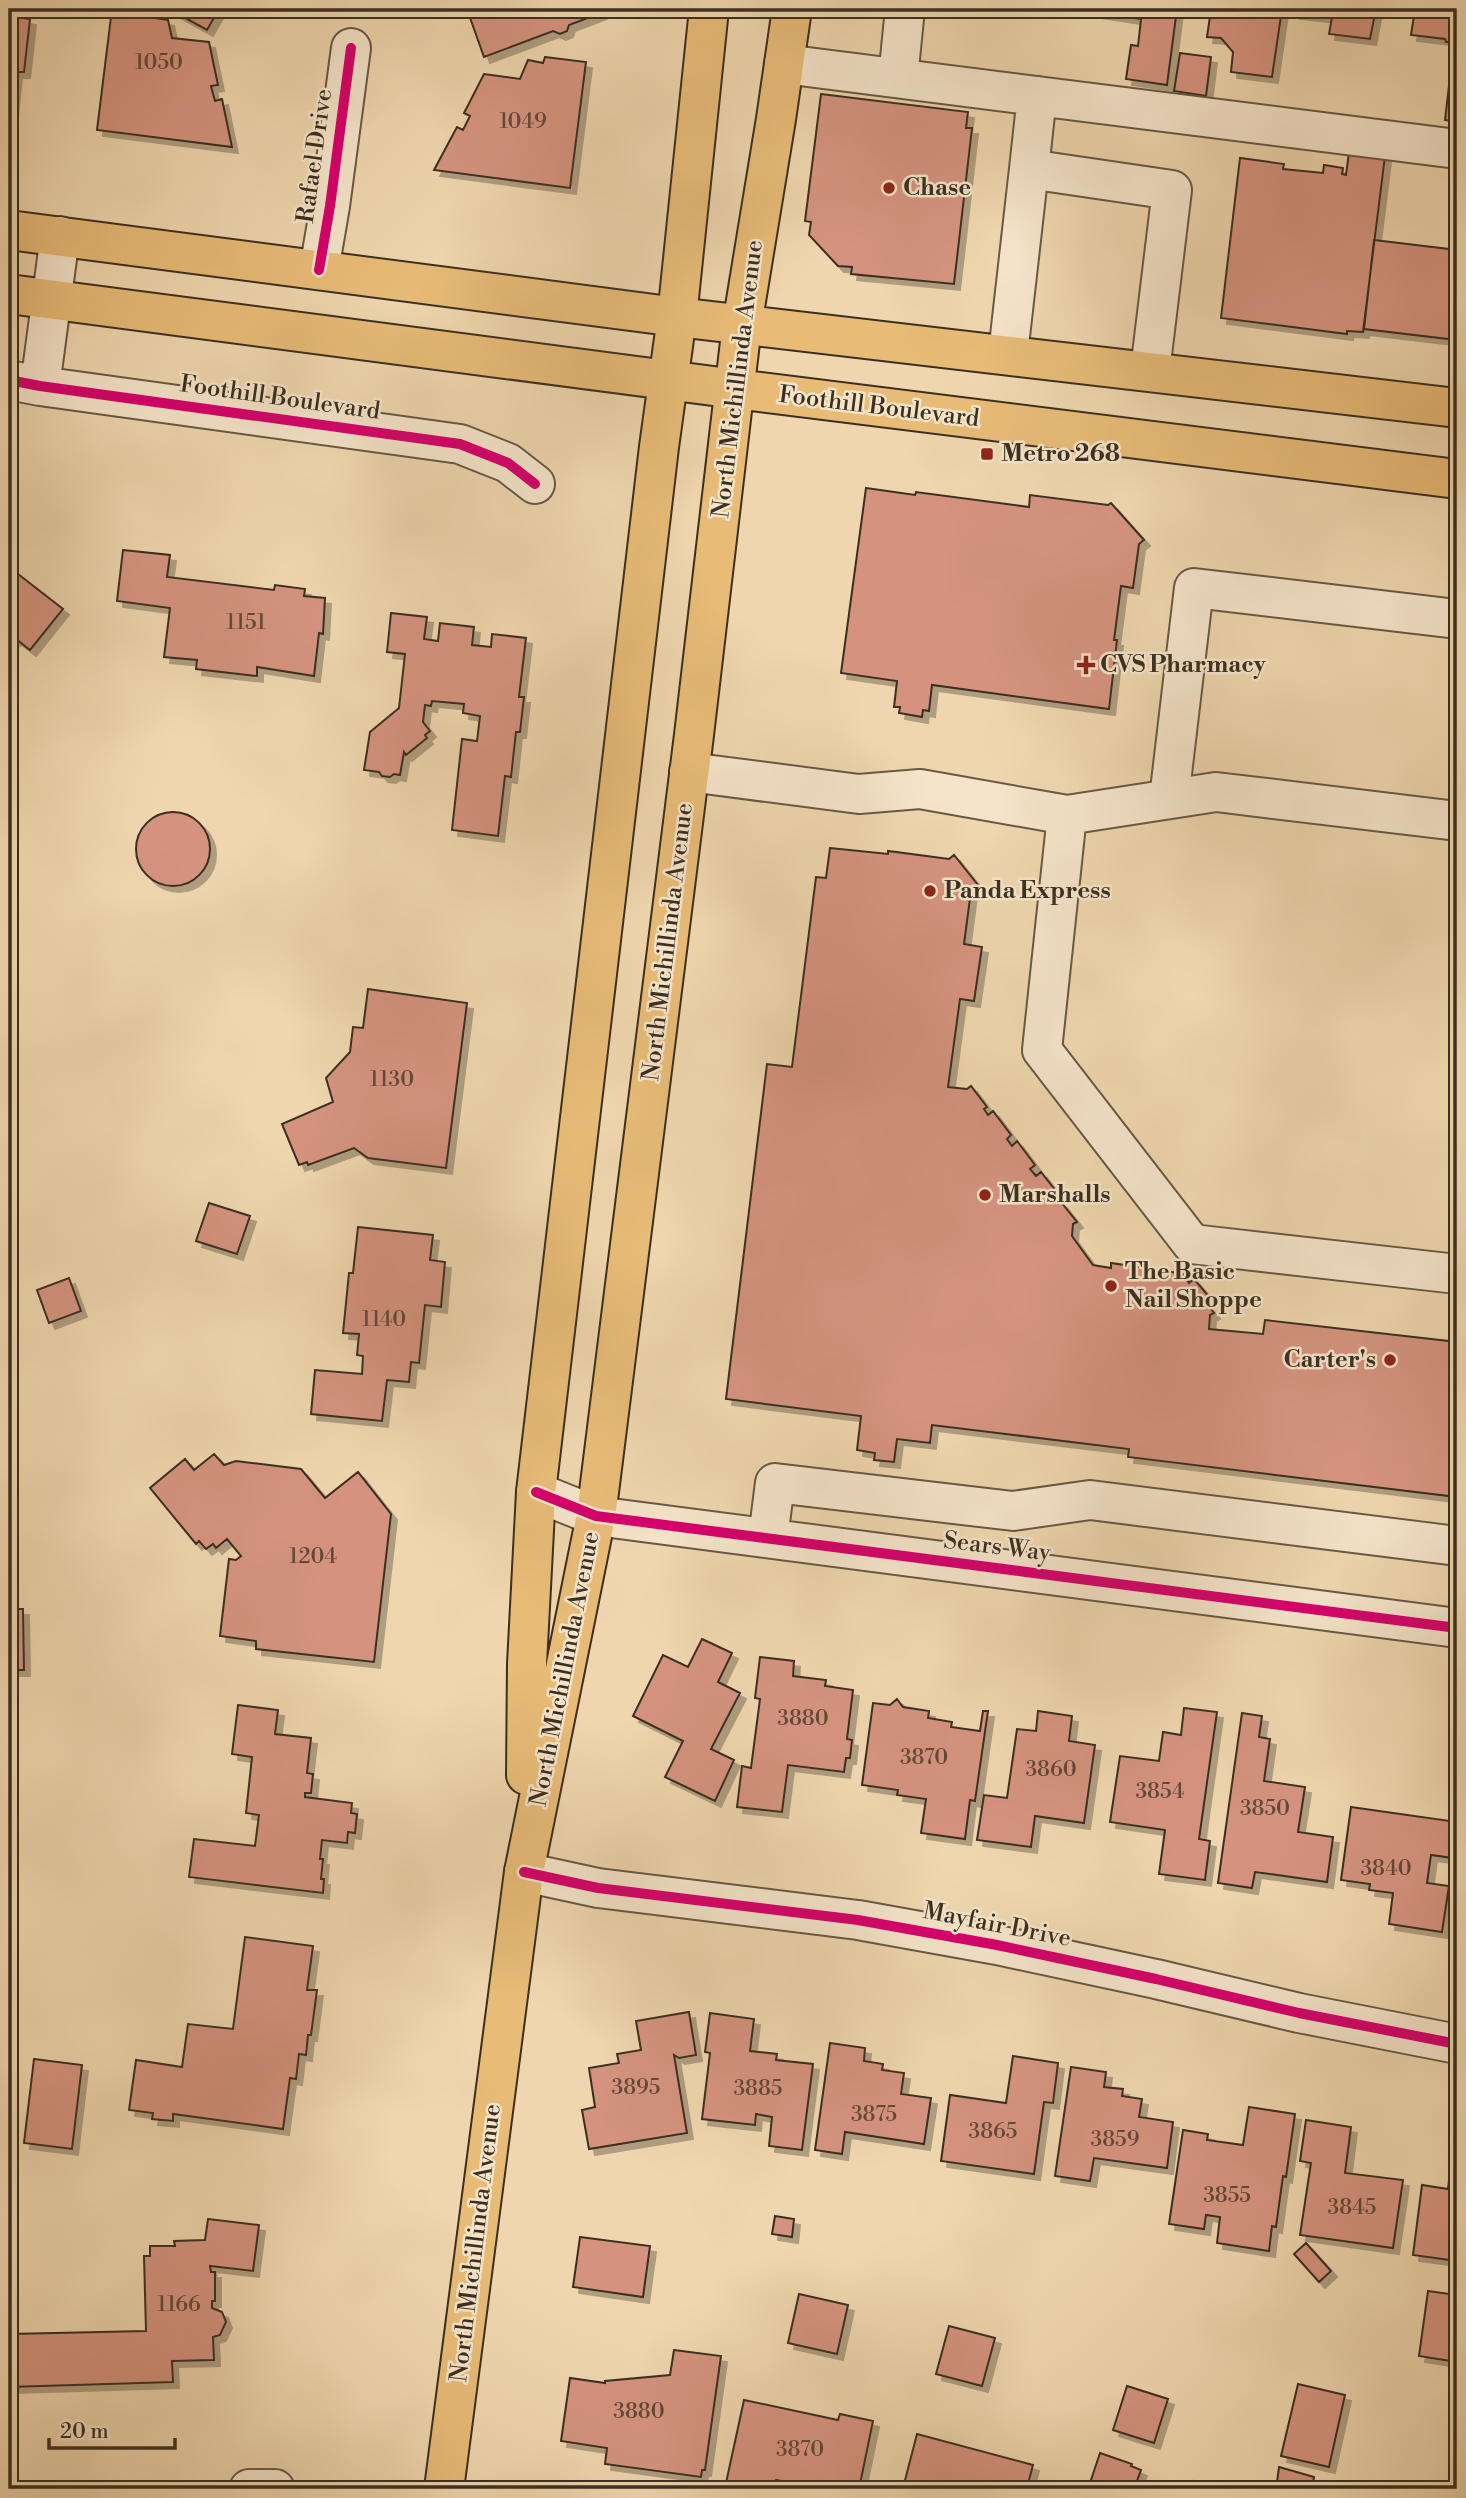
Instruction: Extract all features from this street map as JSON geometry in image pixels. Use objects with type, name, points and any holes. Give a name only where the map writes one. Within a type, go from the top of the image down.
[{"type":"main road","name":"North Michillinda Avenue","points":[[524,1872],[527,1664],[536,1492],[667,379],[677,317],[709,9]]},
{"type":"main road","name":"North Michillinda Avenue","points":[[444,2489],[524,1872],[596,1516],[742,325],[792,9]]},
{"type":"main road","points":[[9,230],[742,325],[1457,408]]},
{"type":"main road","name":"Foothill Boulevard","points":[[9,294],[1457,479]]},
{"type":"street","points":[[898,78],[905,9]]},
{"type":"street","name":"Rafael Drive","points":[[319,270],[351,48]]},
{"type":"street","points":[[784,64],[1457,149]]},
{"type":"street","points":[[1008,354],[1037,96]]},
{"type":"street","points":[[1029,169],[1172,190],[1150,371]]},
{"type":"street","name":"Foothill Boulevard","points":[[60,236],[52,299],[24,383],[460,444],[508,463],[535,484]]},
{"type":"street","points":[[1170,799],[1194,588],[1457,619]]},
{"type":"street","points":[[689,772],[859,794],[920,789],[1067,814],[1216,792],[1457,821]]},
{"type":"street","points":[[1067,814],[1042,1050],[1192,1244],[1457,1274]]},
{"type":"street","points":[[768,1538],[775,1483],[1013,1511],[1090,1500],[1457,1546]]},
{"type":"street","name":"Sears Way","points":[[536,1492],[596,1516],[1457,1628]]},
{"type":"street","name":"Mayfair Drive","points":[[524,1872],[598,1888],[858,1920],[997,1945],[1299,2013],[1457,2044]]},
{"type":"street","points":[[249,2489],[275,2489]]},
{"type":"building","points":[[112,9],[149,11],[148,17],[168,20],[172,38],[209,42],[218,85],[211,86],[215,101],[222,99],[232,147],[97,130]]},
{"type":"building","points":[[169,9],[219,9],[207,30]]},
{"type":"building","points":[[476,9],[599,9],[601,13],[569,25],[567,31],[560,34],[553,31],[484,57],[468,12]]},
{"type":"building","points":[[1076,9],[1177,9],[1167,85],[1126,79],[1131,45],[1138,46],[1141,19]]},
{"type":"building","points":[[1211,9],[1282,9],[1272,77],[1231,72],[1233,52],[1221,38],[1207,37]]},
{"type":"building","points":[[1295,9],[1376,9],[1370,39],[1329,34],[1332,17],[1294,13]]},
{"type":"building","points":[[1415,9],[1457,9],[1457,41],[1446,42],[1445,39],[1411,35]]},
{"type":"building","points":[[9,16],[30,19],[24,72],[16,72],[11,119],[9,119]]},
{"type":"building","points":[[1180,53],[1211,57],[1206,96],[1174,91]]},
{"type":"building","points":[[545,57],[586,62],[570,188],[434,170],[457,127],[463,130],[470,116],[464,113],[484,74],[520,79],[528,60],[543,63]]},
{"type":"building","points":[[1450,77],[1457,78],[1457,122],[1445,120]]},
{"type":"building","points":[[821,94],[968,112],[966,128],[972,128],[954,284],[851,274],[852,267],[838,266],[809,235],[811,222],[805,221]]},
{"type":"building","points":[[1349,152],[1385,156],[1363,332],[1347,331],[1347,334],[1221,318],[1240,158],[1284,164],[1283,169],[1323,173],[1324,165],[1343,168],[1342,174],[1346,175]]},
{"type":"building","points":[[1374,240],[1457,250],[1457,340],[1364,329]]},
{"type":"building","points":[[866,488],[1029,507],[1030,495],[1108,505],[1111,503],[1144,540],[1139,544],[1133,588],[1121,586],[1109,709],[932,685],[929,711],[923,710],[922,717],[899,713],[900,707],[894,707],[897,681],[841,673]]},
{"type":"building","points":[[123,550],[170,555],[167,577],[274,590],[275,585],[305,589],[304,596],[325,598],[323,634],[319,633],[314,676],[257,667],[257,676],[196,669],[197,660],[164,657],[170,608],[117,601]]},
{"type":"building","points":[[9,567],[63,609],[30,650],[16,639],[9,642]]},
{"type":"building","points":[[391,613],[427,617],[424,639],[438,641],[440,623],[474,627],[472,645],[491,647],[492,634],[526,638],[519,697],[524,697],[520,732],[516,732],[511,777],[505,776],[498,836],[452,830],[462,739],[477,741],[480,716],[463,713],[464,704],[432,701],[431,706],[425,705],[423,722],[430,731],[425,735],[427,738],[406,755],[404,752],[400,775],[382,776],[379,772],[364,770],[370,732],[399,708],[405,654],[387,652]]},
{"type":"building","points":[[173,812],[194,818],[204,828],[210,849],[204,870],[194,880],[173,886],[152,880],[142,870],[136,849],[142,828],[152,818]]},
{"type":"building","points":[[830,848],[888,854],[888,851],[949,859],[954,855],[978,885],[971,891],[964,944],[982,947],[974,1001],[960,999],[948,1087],[967,1089],[971,1086],[987,1107],[984,1109],[988,1115],[993,1111],[1011,1135],[1007,1139],[1012,1146],[1017,1141],[1035,1165],[1030,1169],[1036,1176],[1041,1172],[1059,1195],[1053,1199],[1058,1204],[1061,1202],[1077,1222],[1073,1224],[1072,1236],[1093,1265],[1111,1268],[1111,1263],[1179,1273],[1178,1278],[1183,1274],[1189,1283],[1194,1279],[1211,1299],[1206,1303],[1214,1313],[1210,1315],[1209,1329],[1263,1334],[1265,1320],[1457,1342],[1457,1497],[1128,1457],[1129,1449],[932,1425],[930,1443],[897,1439],[894,1462],[874,1460],[875,1453],[857,1450],[861,1416],[726,1399],[767,1064],[792,1067],[816,877],[826,878]]},
{"type":"building","points":[[368,989],[467,1003],[446,1168],[368,1158],[354,1148],[308,1165],[307,1162],[299,1165],[282,1124],[333,1102],[326,1078],[350,1052],[353,1027],[363,1028]]},
{"type":"building","points":[[209,1203],[250,1216],[237,1254],[196,1241]]},
{"type":"building","points":[[358,1227],[433,1235],[430,1260],[445,1262],[441,1307],[425,1305],[419,1363],[411,1362],[409,1382],[387,1380],[382,1421],[311,1414],[315,1370],[362,1374],[363,1356],[357,1355],[359,1334],[343,1333],[349,1273],[353,1273]]},
{"type":"building","points":[[69,1278],[81,1311],[49,1323],[37,1290]]},
{"type":"building","points":[[214,1454],[224,1465],[236,1461],[301,1469],[325,1498],[358,1472],[391,1514],[374,1662],[256,1649],[256,1641],[220,1636],[229,1559],[236,1560],[241,1556],[227,1539],[216,1548],[213,1544],[206,1549],[199,1541],[196,1544],[150,1488],[185,1459],[194,1470]]},
{"type":"building","points":[[9,1609],[23,1609],[24,1670],[9,1670]]},
{"type":"building","points":[[702,1639],[732,1653],[718,1682],[740,1693],[711,1749],[734,1760],[715,1801],[665,1777],[683,1741],[633,1716],[663,1655],[688,1667]]},
{"type":"building","points":[[760,1657],[794,1661],[793,1676],[826,1680],[825,1686],[853,1690],[847,1739],[852,1740],[850,1758],[846,1758],[844,1772],[788,1765],[782,1812],[737,1807],[742,1766],[751,1768],[760,1699],[755,1698]]},
{"type":"building","points":[[897,1699],[903,1707],[929,1711],[928,1718],[952,1722],[951,1727],[980,1731],[983,1711],[988,1711],[975,1801],[970,1800],[965,1839],[921,1833],[926,1799],[897,1795],[898,1790],[862,1785],[873,1703],[890,1705]]},
{"type":"building","points":[[238,1705],[278,1710],[275,1734],[311,1738],[307,1773],[313,1774],[311,1793],[305,1793],[305,1797],[352,1803],[351,1813],[357,1814],[355,1833],[348,1832],[347,1843],[322,1840],[320,1859],[323,1859],[323,1893],[189,1877],[194,1839],[255,1846],[259,1815],[246,1813],[252,1757],[232,1754]]},
{"type":"building","points":[[1184,1708],[1217,1712],[1199,1839],[1210,1841],[1205,1880],[1159,1874],[1165,1830],[1110,1822],[1120,1756],[1159,1761],[1163,1732],[1181,1735]]},
{"type":"building","points":[[1038,1711],[1072,1716],[1069,1741],[1095,1745],[1084,1823],[1035,1816],[1031,1847],[977,1840],[984,1795],[1007,1798],[1017,1729],[1036,1731]]},
{"type":"building","points":[[1242,1713],[1262,1716],[1259,1737],[1270,1739],[1264,1781],[1305,1787],[1298,1832],[1333,1837],[1327,1882],[1255,1872],[1252,1888],[1218,1883]]},
{"type":"building","points":[[1351,1807],[1457,1822],[1453,1858],[1431,1855],[1427,1883],[1449,1886],[1442,1932],[1389,1924],[1393,1893],[1369,1890],[1370,1884],[1341,1880]]},
{"type":"building","points":[[245,1937],[313,1946],[307,1990],[317,1990],[311,2035],[308,2035],[306,2055],[299,2054],[296,2079],[290,2078],[283,2129],[173,2114],[173,2121],[152,2119],[153,2113],[129,2110],[136,2060],[182,2067],[188,2024],[233,2029]]},
{"type":"building","points":[[689,2012],[696,2055],[679,2058],[674,2055],[687,2133],[589,2149],[582,2110],[595,2107],[589,2068],[619,2063],[617,2054],[641,2050],[636,2021]]},
{"type":"building","points":[[710,2013],[754,2019],[750,2051],[777,2054],[776,2060],[813,2064],[802,2150],[769,2146],[772,2117],[756,2114],[755,2125],[702,2119],[710,2053],[705,2052]]},
{"type":"building","points":[[830,2043],[865,2048],[864,2061],[883,2064],[882,2070],[904,2073],[901,2094],[931,2098],[924,2144],[845,2132],[842,2154],[815,2150]]},
{"type":"building","points":[[1013,2056],[1058,2063],[1053,2103],[1044,2102],[1034,2174],[941,2161],[950,2095],[1006,2103]]},
{"type":"building","points":[[34,2059],[82,2065],[72,2149],[24,2143]]},
{"type":"building","points":[[1071,2067],[1106,2072],[1104,2087],[1123,2089],[1122,2096],[1142,2099],[1139,2117],[1173,2122],[1167,2168],[1094,2158],[1090,2181],[1055,2176]]},
{"type":"building","points":[[1249,2107],[1295,2114],[1286,2177],[1283,2176],[1276,2227],[1272,2226],[1269,2251],[1217,2243],[1220,2217],[1206,2215],[1204,2229],[1169,2224],[1183,2130],[1208,2134],[1207,2140],[1243,2145]]},
{"type":"building","points":[[1306,2120],[1351,2127],[1345,2173],[1403,2180],[1393,2248],[1300,2235],[1311,2163],[1300,2161]]},
{"type":"building","points":[[1449,2180],[1457,2181],[1457,2261],[1413,2255],[1422,2185],[1448,2189]]},
{"type":"building","points":[[775,2216],[794,2219],[792,2237],[772,2234]]},
{"type":"building","points":[[208,2219],[259,2225],[253,2271],[210,2266],[211,2272],[215,2272],[215,2301],[212,2301],[212,2308],[222,2312],[226,2322],[220,2335],[213,2337],[214,2360],[172,2361],[173,2382],[9,2387],[9,2334],[146,2331],[144,2256],[150,2256],[150,2246],[175,2246],[174,2241],[205,2240]]},
{"type":"building","points":[[580,2237],[650,2246],[643,2297],[573,2287]]},
{"type":"building","points":[[1306,2243],[1331,2271],[1319,2282],[1294,2254]]},
{"type":"building","points":[[1428,2291],[1457,2295],[1457,2362],[1419,2356]]},
{"type":"building","points":[[799,2294],[848,2305],[837,2354],[788,2343]]},
{"type":"building","points":[[949,2326],[995,2338],[982,2386],[936,2374]]},
{"type":"building","points":[[674,2350],[721,2356],[705,2470],[702,2470],[701,2477],[605,2464],[607,2448],[561,2441],[570,2378],[605,2383],[670,2375]]},
{"type":"building","points":[[1298,2384],[1345,2395],[1329,2467],[1281,2456]]},
{"type":"building","points":[[1127,2386],[1168,2399],[1154,2443],[1113,2430]]},
{"type":"building","points":[[744,2400],[838,2420],[840,2414],[873,2421],[859,2489],[820,2489],[776,2480],[774,2489],[726,2483]]},
{"type":"building","points":[[917,2434],[1033,2465],[1028,2484],[1044,2489],[903,2488]]},
{"type":"building","points":[[1100,2453],[1141,2470],[1134,2489],[1088,2489]]},
{"type":"building","points":[[1279,2467],[1314,2477],[1312,2489],[1276,2489]]},
{"type":"building","points":[[1194,2481],[1219,2489],[1191,2489]]},
{"type":"cycle path","points":[[319,270],[351,48]]},
{"type":"cycle path","points":[[9,380],[460,444],[508,463],[535,484]]},
{"type":"cycle path","points":[[536,1492],[596,1516],[1457,1628]]},
{"type":"cycle path","points":[[524,1872],[598,1888],[858,1920],[997,1945],[1299,2013],[1457,2044]]},
{"type":"place","name":"Chase","points":[[889,188]]},
{"type":"place","name":"Metro 268","points":[[987,454]]},
{"type":"place","name":"CVS Pharmacy","points":[[1086,665]]},
{"type":"place","name":"Panda Express","points":[[930,891]]},
{"type":"place","name":"Marshalls","points":[[985,1195]]},
{"type":"place","name":"The Basic Nail Shoppe","points":[[1111,1286]]},
{"type":"place","name":"Carter's","points":[[1390,1360]]}]
